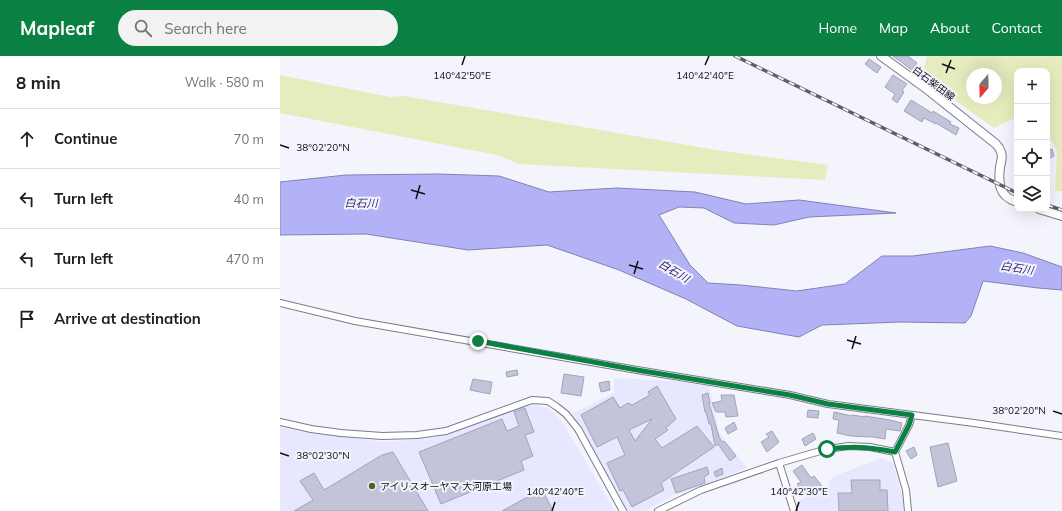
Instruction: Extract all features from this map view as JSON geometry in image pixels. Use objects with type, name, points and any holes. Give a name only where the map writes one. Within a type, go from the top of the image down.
[{"type":"main road","points":[[880,56],[928,90],[996,144],[1001,150],[1002,157],[999,180],[1003,193],[1009,200],[1014,201]]},
{"type":"main road","points":[[1049,212],[1062,216]]},
{"type":"street","points":[[280,303],[363,322],[790,395],[828,404],[974,422],[1062,436]]},
{"type":"street","points":[[280,422],[311,429],[341,433],[382,436],[418,435],[446,430],[532,400],[548,402],[566,414],[578,429],[622,511]]},
{"type":"street","points":[[908,511],[906,490],[895,452],[909,425],[912,415]]},
{"type":"street","points":[[658,511],[701,490],[779,463],[827,449],[849,446],[870,447],[895,452]]},
{"type":"street","points":[[779,463],[794,511]]},
{"type":"shaded area","points":[[614,378],[674,381],[709,386],[719,432],[747,468],[674,495],[645,511],[626,511],[570,415],[614,393]]},
{"type":"shaded area","name":"アイリスオーヤマ 大河原工場","points":[[534,405],[547,408],[561,420],[615,511],[280,511],[280,426],[302,432],[385,442],[434,438],[513,410]]},
{"type":"shaded area","points":[[882,458],[893,463],[904,502],[904,511],[800,511],[797,502],[829,485],[828,482],[837,475]]},
{"type":"green space","points":[[927,56],[1062,56],[1062,191],[1055,191],[1057,151],[1050,138],[1050,68],[1014,68],[1014,118],[994,128],[922,77]]},
{"type":"green space","points":[[280,75],[390,97],[404,96],[716,150],[828,165],[825,180],[519,164],[497,155],[280,113]]},
{"type":"water","name":"白石川","points":[[439,174],[499,176],[549,192],[617,188],[695,192],[746,204],[799,200],[896,213],[809,217],[774,225],[734,223],[704,208],[679,207],[659,215],[690,265],[708,283],[797,291],[845,284],[882,256],[913,256],[990,246],[1023,253],[1062,267],[1062,290],[983,281],[971,316],[965,323],[901,322],[822,325],[799,337],[737,326],[686,299],[619,270],[547,245],[468,250],[366,234],[280,235],[280,182],[346,175]]},
{"type":"building","points":[[893,56],[908,56],[917,63],[912,70]]},
{"type":"building","points":[[869,59],[881,67],[877,73],[865,64]]},
{"type":"building","points":[[893,75],[907,84],[902,90],[904,92],[897,103],[892,99],[895,94],[885,87]]},
{"type":"building","points":[[911,100],[932,113],[933,111],[951,122],[950,124],[959,128],[956,135],[936,123],[924,118],[922,122],[904,111]]},
{"type":"building","points":[[1052,149],[1054,156],[1050,158],[1050,150]]},
{"type":"building","points":[[517,370],[518,375],[507,377],[506,372]]},
{"type":"building","points":[[564,374],[584,377],[581,396],[561,393]]},
{"type":"building","points":[[473,379],[492,382],[490,394],[470,390]]},
{"type":"building","points":[[609,381],[610,390],[601,392],[599,383]]},
{"type":"building","points":[[657,386],[676,419],[666,428],[668,430],[655,439],[662,448],[697,426],[714,447],[661,483],[664,490],[632,507],[623,490],[620,491],[607,463],[625,455],[617,437],[597,447],[581,415],[613,397],[620,408],[628,403],[632,405],[650,395],[648,392]],"holes":[[[652,419],[635,441],[629,430]]]},
{"type":"building","points":[[708,393],[709,403],[719,437],[736,456],[730,461],[718,444],[715,446],[711,424],[709,424],[705,412],[702,395]]},
{"type":"building","points":[[721,395],[734,395],[738,416],[726,417],[725,412],[716,412],[712,403],[722,401]]},
{"type":"building","points":[[525,408],[534,432],[525,435],[533,456],[521,461],[524,470],[441,504],[419,452],[502,419],[507,431],[519,426],[514,412]]},
{"type":"building","points":[[808,410],[819,411],[818,418],[807,417]]},
{"type":"building","points":[[834,412],[902,423],[900,431],[886,429],[885,439],[851,436],[837,433],[839,420],[833,419]]},
{"type":"building","points":[[734,422],[737,429],[728,434],[725,428]]},
{"type":"building","points":[[772,431],[779,442],[767,452],[761,442],[769,437],[766,434]]},
{"type":"building","points":[[813,433],[816,439],[805,446],[802,439]]},
{"type":"building","points":[[948,443],[957,481],[938,487],[930,447]]},
{"type":"building","points":[[914,447],[917,455],[911,459],[906,451]]},
{"type":"building","name":"アイリスオーヤマ 大河原工場","points":[[393,452],[428,511],[294,511],[313,500],[300,481],[314,473],[324,490],[382,455]]},
{"type":"building","points":[[802,465],[811,478],[814,476],[822,486],[815,489],[814,488],[804,495],[797,484],[801,482],[793,471]]},
{"type":"building","points":[[707,467],[709,474],[704,477],[705,483],[676,493],[671,479]]},
{"type":"building","points":[[722,468],[723,474],[716,477],[714,472]]},
{"type":"building","points":[[851,480],[880,480],[880,490],[887,490],[888,511],[839,511],[838,493],[852,493]]},
{"type":"building","points":[[542,489],[553,511],[502,511],[513,505]]},
{"type":"railway","points":[[735,56],[1014,192]]},
{"type":"railway","points":[[1050,206],[1062,210]]},
{"type":"place","name":"アイリスオーヤマ 大河原工場","points":[[372,486]]},
{"type":"route","points":[[478,341],[637,370],[790,395],[828,404],[912,415],[909,425],[895,452],[870,447],[849,446],[827,449]]}]
